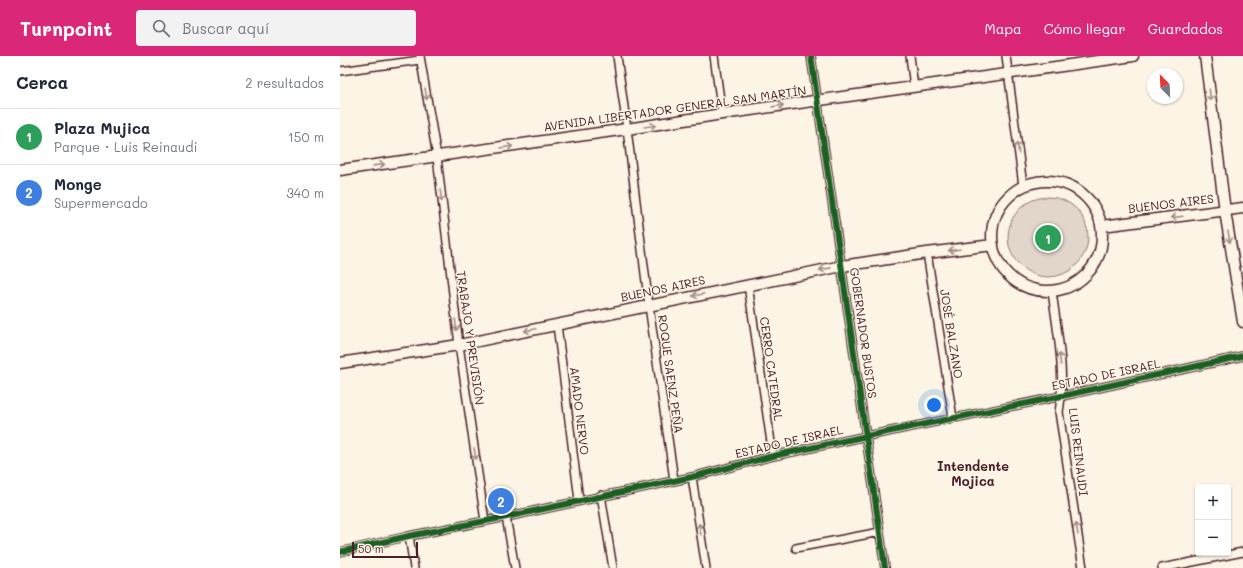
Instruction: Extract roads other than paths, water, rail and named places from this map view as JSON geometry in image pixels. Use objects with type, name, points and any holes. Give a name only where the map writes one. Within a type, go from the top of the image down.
[{"type":"main road","name":"AVENIDA LIBERTADOR GENERAL SAN MARTÍN","points":[[340,170],[1133,56]]},
{"type":"main road","points":[[1206,56],[1225,211],[1243,322]]},
{"type":"main road","points":[[1052,181],[1066,184],[1079,190],[1090,200],[1097,212],[1102,226],[1102,244],[1096,262],[1085,276],[1070,286],[1052,291],[1035,290],[1020,284],[1007,274],[998,261],[993,245],[993,228],[998,211],[1009,196],[1023,186],[1037,182],[1052,181]]},
{"type":"main road","name":"BUENOS AIRES","points":[[1102,226],[1243,208]]},
{"type":"main road","name":"BUENOS AIRES","points":[[340,362],[459,345],[842,266],[993,245]]},
{"type":"street","name":"ROQUE SAENZ PEÑA","points":[[617,56],[649,306],[674,480]]},
{"type":"street","points":[[714,56],[722,114]]},
{"type":"street","name":"GOBERNADOR BUSTOS","points":[[811,56],[885,568]]},
{"type":"street","points":[[910,56],[914,87]]},
{"type":"street","points":[[1006,56],[1023,186]]},
{"type":"street","points":[[340,71],[420,58]]},
{"type":"street","name":"TRABAJO Y PREVISIÓN","points":[[420,58],[437,157],[459,345],[485,520]]},
{"type":"street","name":"JOSÉ BALZANO","points":[[927,253],[953,418]]},
{"type":"street","name":"CERRO CATEDRAL","points":[[748,285],[773,456]]},
{"type":"street","name":"LUIS REINAUDI","points":[[1052,291],[1063,380],[1059,412],[1083,568]]},
{"type":"street","name":"AMADO NERVO","points":[[557,325],[579,500]]},
{"type":"street","name":"ESTADO DE ISRAEL","points":[[340,552],[409,536],[506,517],[601,495],[692,477],[773,456],[1062,396],[1243,356]]},
{"type":"street","points":[[692,477],[706,568]]},
{"type":"street","points":[[601,495],[612,568]]},
{"type":"street","points":[[506,517],[514,568]]},
{"type":"street","points":[[796,548],[880,532]]},
{"type":"street","points":[[409,536],[414,568]]},
{"type":"street","points":[[1162,568],[1243,552]]},
{"type":"place","name":"Plaza Mujica","points":[[1048,238]]},
{"type":"place","name":"Monge","points":[[501,501]]},
{"type":"district","name":"Intendente Mojica","points":[[973,474]]}]
